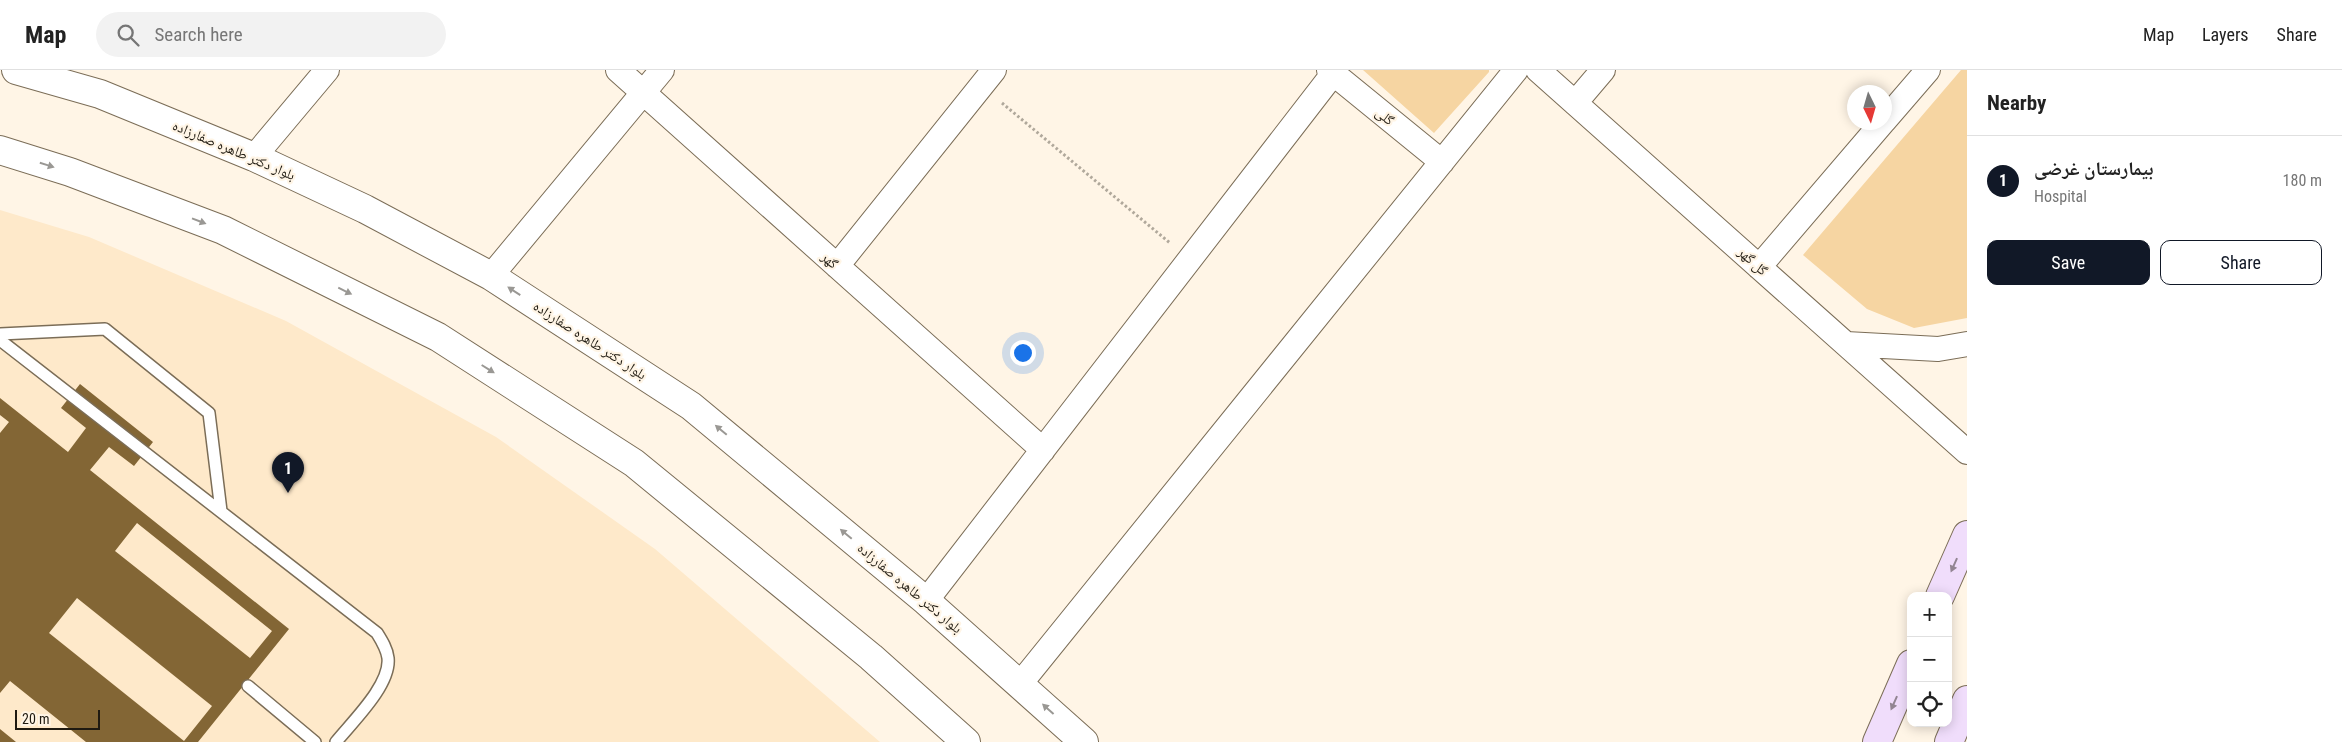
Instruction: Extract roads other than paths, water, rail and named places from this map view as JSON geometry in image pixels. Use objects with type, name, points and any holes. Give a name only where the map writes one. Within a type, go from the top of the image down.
[{"type":"main road","points":[[1942,592],[1967,535]]},
{"type":"main road","points":[[1876,742],[1907,673]]},
{"type":"main road","points":[[1949,742],[1967,700]]},
{"type":"street","name":"بلوار دکتر طاهره صفارزاده","points":[[16,70],[100,94],[254,157],[365,209],[491,276],[692,406],[926,601],[1084,742]]},
{"type":"street","points":[[254,157],[327,70]]},
{"type":"street","name":"گهر","points":[[618,70],[1043,450]]},
{"type":"street","points":[[491,276],[662,70]]},
{"type":"street","points":[[1020,684],[1516,70]]},
{"type":"street","name":"گل گهر","points":[[1538,70],[1967,452]]},
{"type":"street","points":[[1575,103],[1603,70]]},
{"type":"street","points":[[1892,113],[1928,70]]},
{"type":"street","points":[[926,601],[1333,71]]},
{"type":"street","name":"گلی","points":[[1333,71],[1442,162]]},
{"type":"street","points":[[837,266],[988,78]]},
{"type":"street","points":[[1759,266],[1877,130]]},
{"type":"street","points":[[0,150],[70,172],[223,230],[438,337],[634,463],[871,657],[964,741]]},
{"type":"street","points":[[1846,344],[1938,349],[1967,344]]},
{"type":"lane","points":[[0,334],[105,329],[113,335],[209,413],[221,512]]},
{"type":"lane","points":[[0,340],[378,633],[385,645],[388,659],[387,673],[381,685],[336,742]]},
{"type":"lane","points":[[248,686],[315,742]]},
{"type":"place","name":"بیمارستان غرضی","points":[[288,493]]}]
